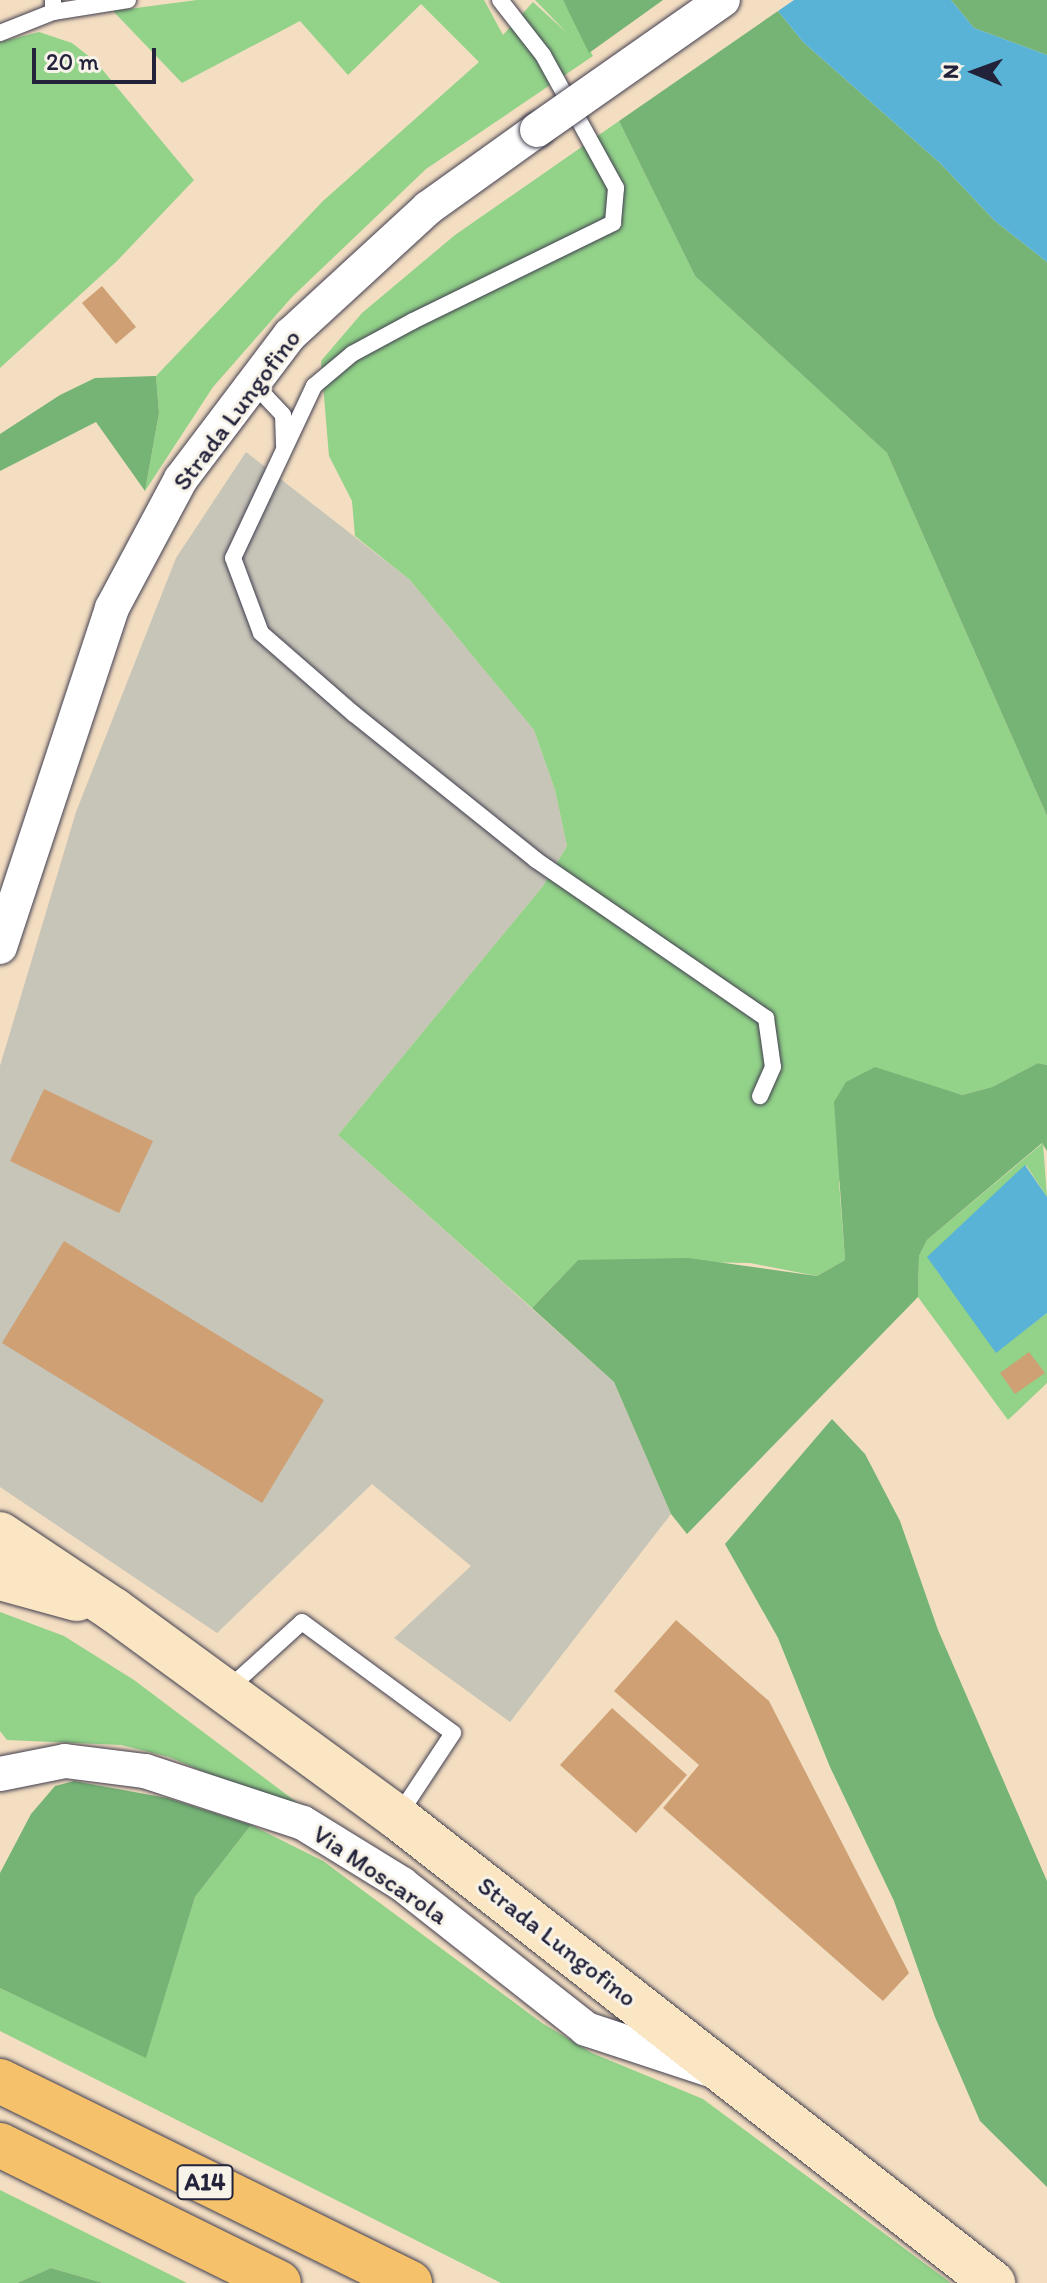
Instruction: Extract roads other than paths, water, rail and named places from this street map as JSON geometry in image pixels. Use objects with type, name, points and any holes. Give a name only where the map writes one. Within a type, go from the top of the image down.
[{"type":"highway","name":"A14","points":[[0,2081],[410,2283]]},
{"type":"highway","name":"A14","points":[[0,2145],[279,2283]]},
{"type":"main road","name":"Strada Lungofino","points":[[0,1534],[114,1610],[397,1817],[993,2283]]},
{"type":"main road","name":"Strada Lungofino","points":[[0,1578],[114,1610]]},
{"type":"street","name":"Strada Lungofino","points":[[0,947],[112,608],[181,479],[253,383],[290,335],[428,208],[723,0]]},
{"type":"street","name":"Via Moscarola","points":[[0,1774],[65,1761],[145,1771],[303,1823],[402,1884],[586,2029],[727,2075]]},
{"type":"lane","points":[[0,33],[53,6],[128,0]]},
{"type":"lane","points":[[500,0],[543,55],[616,188],[613,223],[352,354],[314,386],[233,558],[261,633],[536,860],[766,1018],[773,1067],[760,1096]]},
{"type":"lane","points":[[253,383],[283,415],[285,452]]},
{"type":"lane","points":[[226,1691],[302,1622],[453,1733],[397,1817]]},
{"type":"water","points":[[794,0],[951,0],[974,28],[1047,55],[1047,262],[995,221],[940,163],[803,42],[778,11]]},
{"type":"water","points":[[1025,1165],[1047,1197],[1047,1313],[996,1353],[927,1257]]}]
